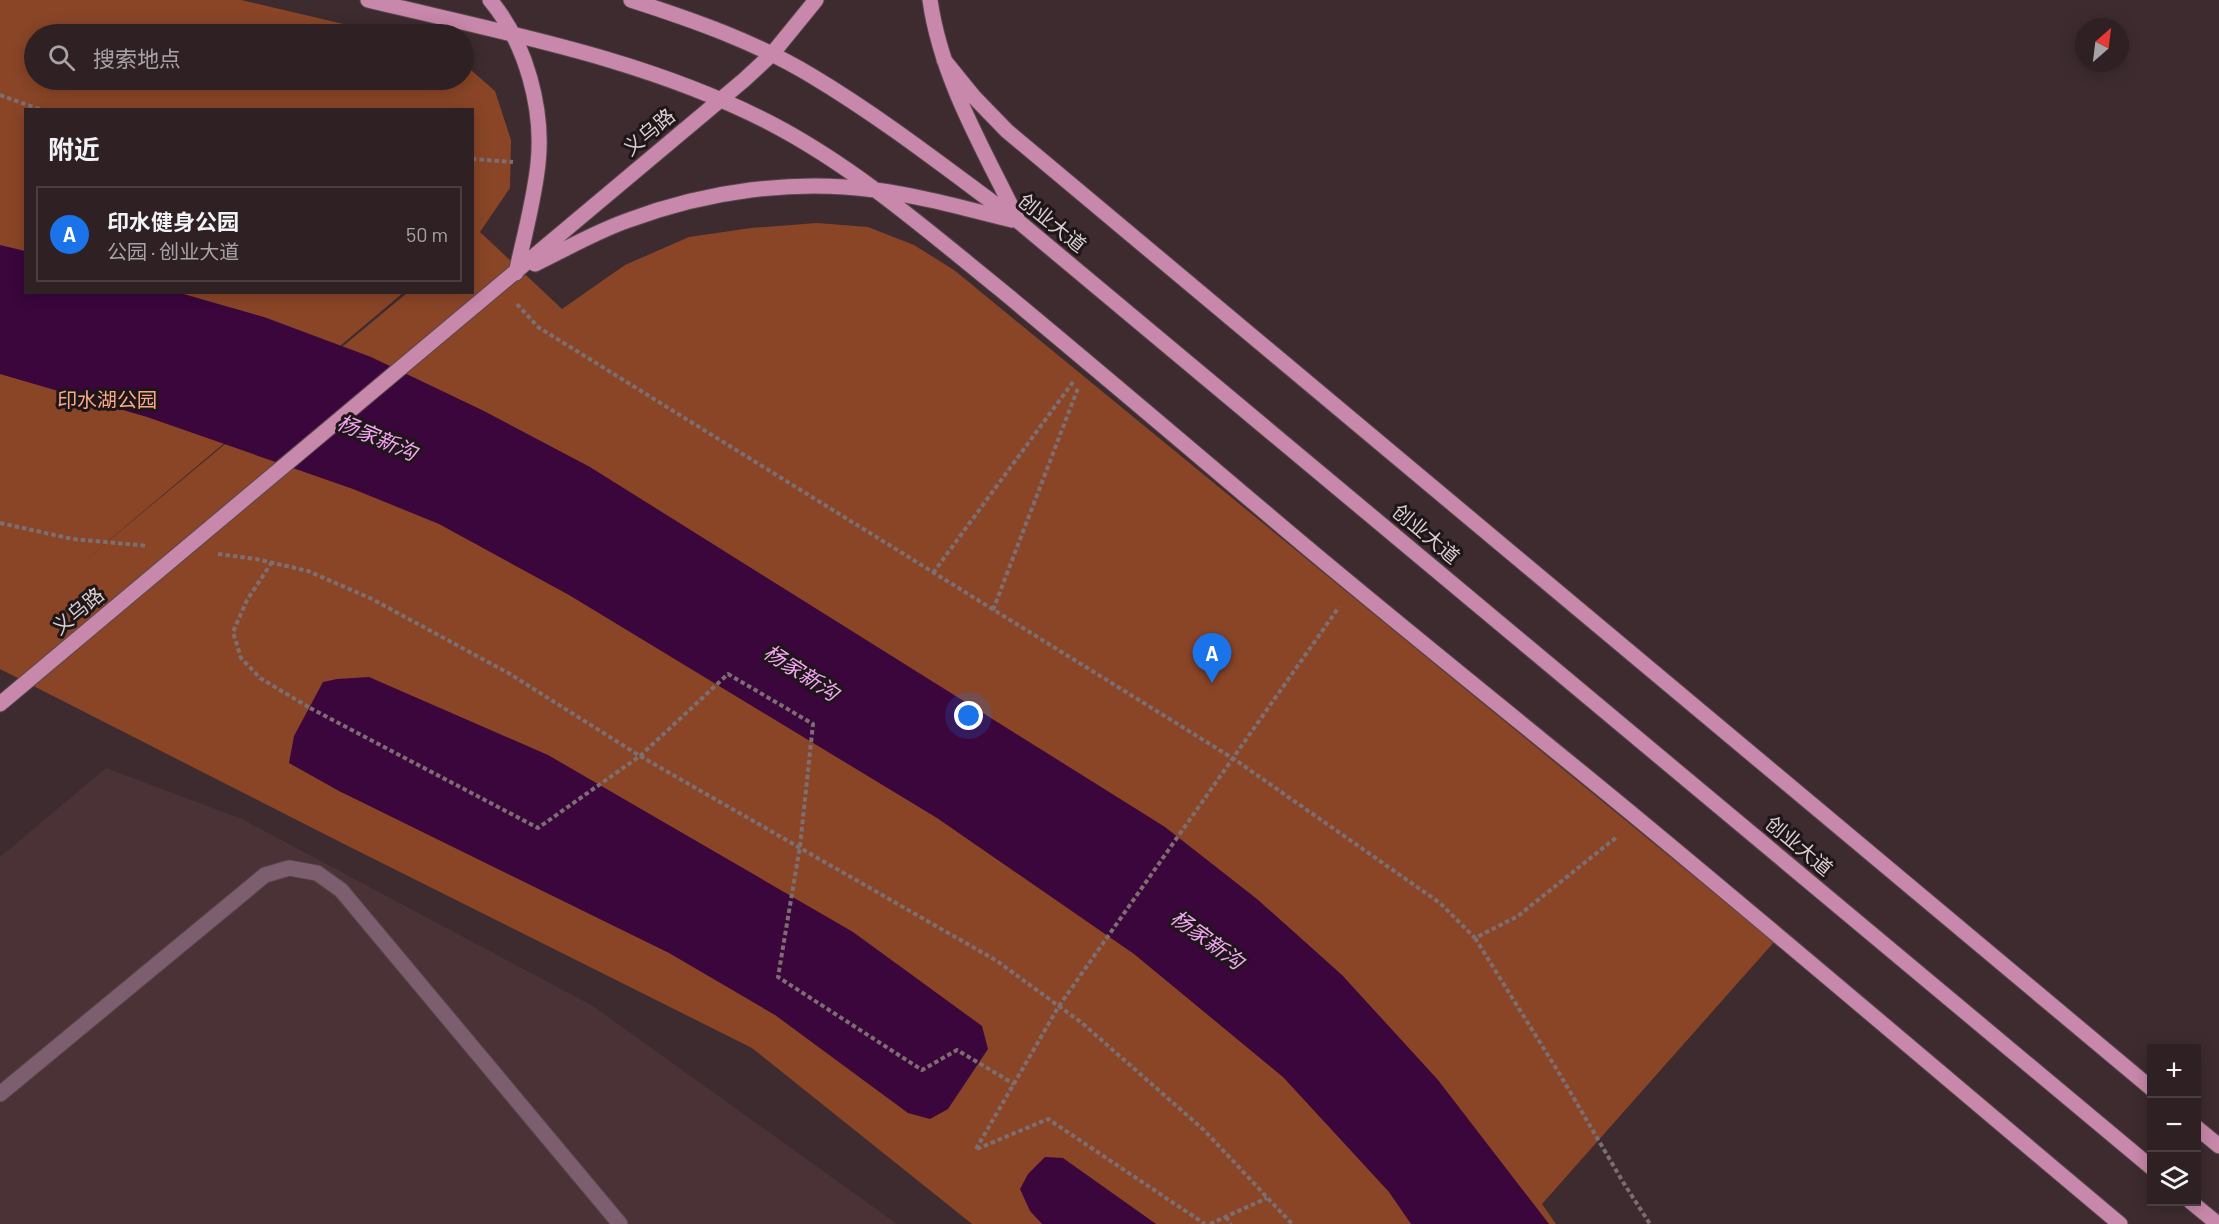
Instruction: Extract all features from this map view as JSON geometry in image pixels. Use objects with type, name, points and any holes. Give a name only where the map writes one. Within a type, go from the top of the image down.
[{"type":"main road","points":[[368,0],[470,24]]},
{"type":"main road","points":[[490,0],[512,34],[525,64],[534,95],[539,135],[538,164],[516,273]]},
{"type":"main road","name":"创业大道","points":[[631,0],[704,26],[772,54],[811,75],[885,123],[1018,221],[2147,1165]]},
{"type":"main road","name":"义乌路","points":[[0,704],[720,100],[772,54],[816,0]]},
{"type":"main road","points":[[930,0],[936,35],[960,102],[1018,221]]},
{"type":"main road","points":[[474,25],[643,71],[720,100],[778,127],[816,149],[875,190],[1088,362],[1353,586],[1638,819],[2120,1224]]},
{"type":"main road","points":[[944,60],[974,98],[1007,131],[2147,1086]]},
{"type":"main road","points":[[516,273],[627,221],[666,207],[742,191],[793,187],[875,190],[1018,221]]},
{"type":"main road","points":[[2201,1131],[2219,1146]]},
{"type":"main road","points":[[2197,1206],[2218,1224]]},
{"type":"lane","points":[[0,1094],[265,875],[289,868],[317,873],[341,890],[620,1224]]},
{"type":"path","points":[[0,95],[36,108]]},
{"type":"path","points":[[474,159],[538,164]]},
{"type":"path","points":[[500,286],[538,327],[1234,759],[1440,903],[1475,938],[1560,1072],[1623,1182],[1650,1224]]},
{"type":"path","points":[[933,573],[1088,362]]},
{"type":"path","points":[[993,610],[1088,362]]},
{"type":"path","points":[[0,523],[73,539],[183,549],[272,562],[308,571],[372,599],[510,674],[640,756],[998,961],[1082,1023],[1204,1130],[1292,1224]]},
{"type":"path","points":[[272,562],[247,600],[233,632],[241,658],[260,678],[310,708],[538,828],[640,756],[728,674],[813,724],[800,846],[778,977],[922,1070],[957,1050],[1014,1084]]},
{"type":"path","points":[[1205,1224],[1048,1119],[976,1149],[1059,1006],[1353,586]]},
{"type":"path","points":[[1475,938],[1518,916],[1638,819]]},
{"type":"path","points":[[1210,1224],[1267,1198]]},
{"type":"path","points":[[1226,1217],[1231,1224]]},
{"type":"shaded area","points":[[106,768],[242,819],[593,1006],[897,1224],[0,1224],[0,857]]},
{"type":"green space","name":"印水湖公园","points":[[0,0],[241,0],[343,24],[24,24],[24,90],[474,90],[474,73],[495,91],[511,140],[510,188],[480,232],[562,309],[625,265],[689,237],[751,228],[817,223],[868,227],[914,245],[954,270],[1774,942],[1542,1204],[1556,1224],[972,1224],[752,1048],[0,669]],"holes":[[[24,108],[474,108],[474,294],[406,294],[77,567],[402,294],[24,294]]]},
{"type":"water","name":"杨家新沟","points":[[0,245],[24,251],[24,294],[184,294],[264,317],[371,357],[484,411],[590,467],[1165,827],[1257,899],[1342,975],[1438,1080],[1549,1224],[1411,1224],[1389,1192],[1283,1077],[1134,954],[937,818],[569,595],[439,524],[353,489],[147,417],[0,374]]},
{"type":"water","points":[[369,677],[548,755],[853,932],[982,1026],[988,1049],[948,1109],[930,1119],[908,1113],[775,1015],[669,953],[339,791],[289,763],[294,736],[323,682]]},
{"type":"water","points":[[1045,1157],[1063,1158],[1156,1224],[1042,1224],[1030,1211],[1020,1189],[1028,1174]]},
{"type":"place","name":"印水健身公园","points":[[1212,683]]}]
